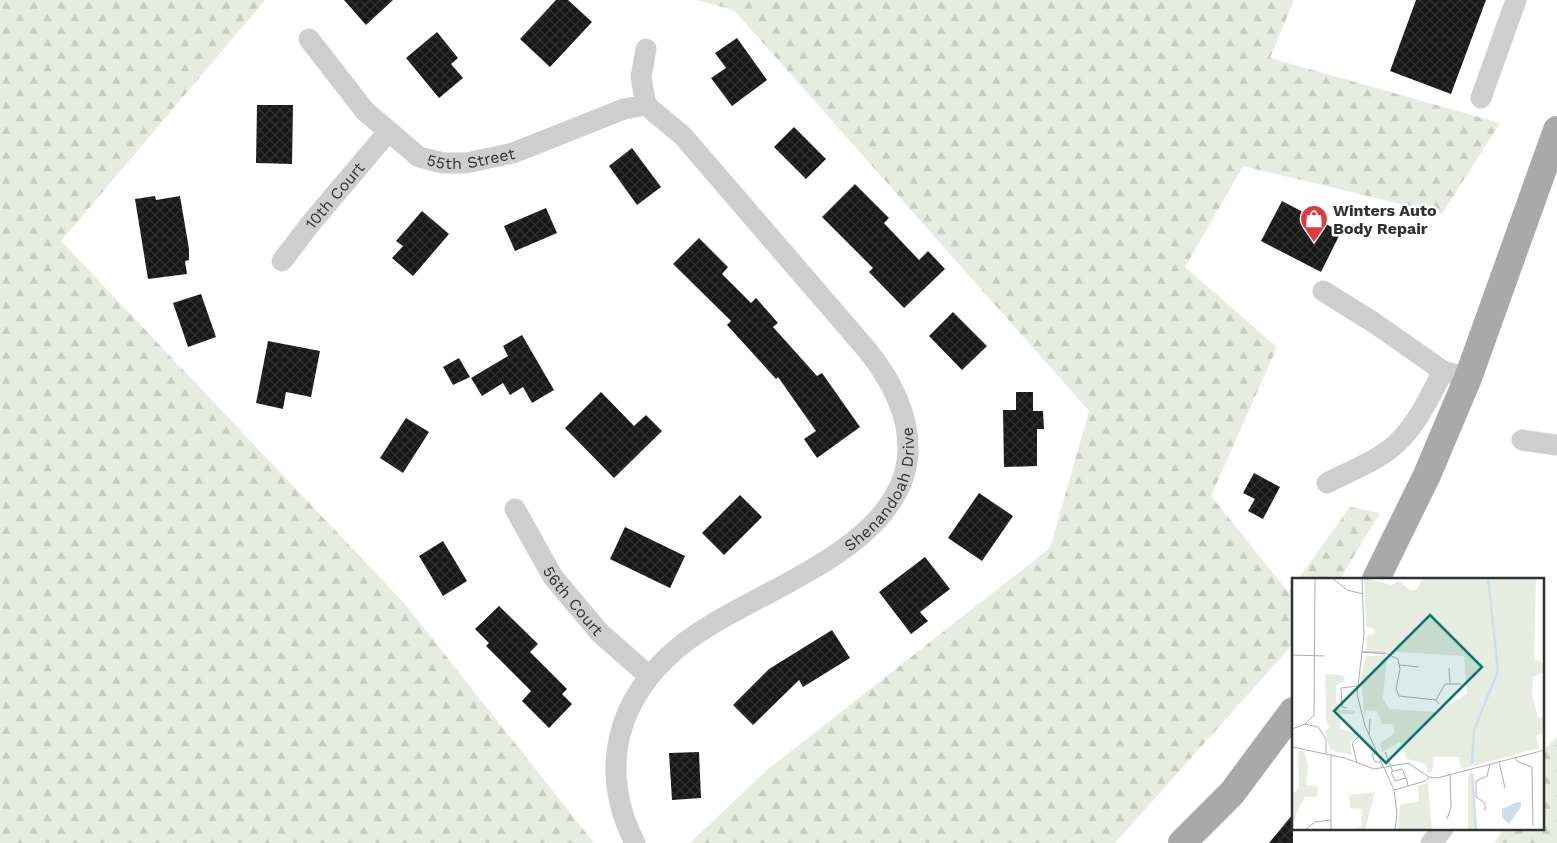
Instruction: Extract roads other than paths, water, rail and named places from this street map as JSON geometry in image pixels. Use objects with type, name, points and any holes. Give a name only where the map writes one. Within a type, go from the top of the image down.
[{"type":"main road","points":[[1376,578],[1427,475],[1455,375],[1552,159],[1557,130]]},
{"type":"main road","points":[[1182,843],[1232,793],[1292,711]]},
{"type":"street","points":[[1481,98],[1516,0]]},
{"type":"street","name":"55th Street","points":[[309,39],[365,111],[419,157],[443,163],[466,163],[513,153],[624,109],[646,105]]},
{"type":"street","points":[[646,49],[642,77],[646,105]]},
{"type":"street","name":"Shenandoah Drive","points":[[636,843],[625,822],[618,797],[615,773],[617,748],[622,725],[631,703],[649,676],[678,647],[698,633],[802,574],[860,537],[878,522],[892,504],[903,483],[908,460],[908,437],[904,414],[883,370],[683,136],[646,105]]},
{"type":"street","name":"10th Court","points":[[282,261],[311,223],[388,132]]},
{"type":"street","points":[[1323,290],[1455,375],[1396,444],[1372,460],[1327,483]]},
{"type":"street","points":[[1522,440],[1557,445]]},
{"type":"street","name":"56th Court","points":[[515,509],[553,577],[600,633],[649,676]]},
{"type":"street","points":[[1431,843],[1442,830]]},
{"type":"place","name":"Winters Auto Body Repair","points":[[1314,243]]}]
